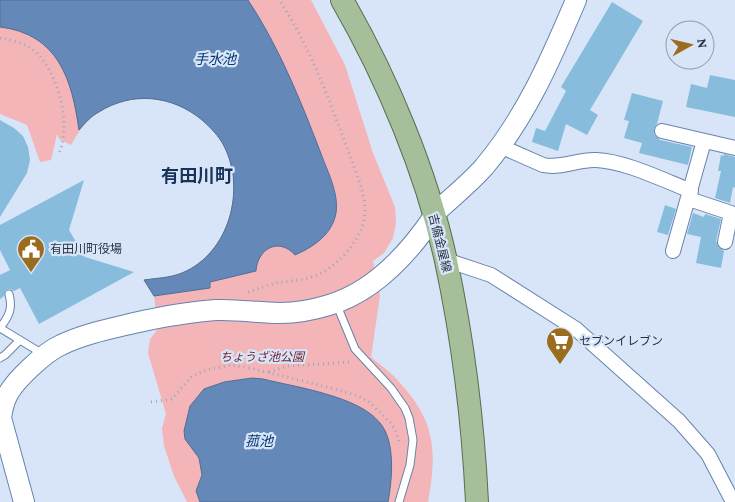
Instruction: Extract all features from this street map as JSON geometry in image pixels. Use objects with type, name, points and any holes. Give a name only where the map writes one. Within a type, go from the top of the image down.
[{"type":"main road","name":"吉備金屋線","points":[[342,0],[386,87],[409,143],[434,215],[446,260],[468,389],[477,502]]},
{"type":"street","points":[[24,502],[4,428],[2,418],[3,406],[13,387],[45,355],[61,345],[87,335],[171,316],[218,310],[282,313],[309,311],[336,303],[380,276],[415,243],[434,215],[482,168],[500,146],[522,114],[540,82],[576,0]]},
{"type":"street","points":[[662,131],[735,148]]},
{"type":"street","points":[[673,251],[704,141]]},
{"type":"street","points":[[500,146],[550,167],[593,160],[617,163],[731,213],[725,242]]},
{"type":"street","points":[[446,260],[491,275],[576,329],[679,421],[708,454],[733,502]]},
{"type":"lane","points":[[9,294],[12,303],[11,312],[0,328],[45,355]]},
{"type":"lane","points":[[336,303],[355,349],[364,361],[392,388],[409,418],[412,440],[410,465],[398,502]]},
{"type":"lane","points":[[0,358],[20,340]]},
{"type":"path","points":[[239,295],[268,285],[292,282],[315,276],[327,270],[346,254],[361,230],[365,215],[364,201],[357,176],[320,76],[298,29],[279,0]]},
{"type":"path","points":[[0,38],[32,48],[44,60],[52,76],[58,93],[65,132],[62,148],[58,155]]},
{"type":"path","points":[[267,372],[288,366],[364,361]]},
{"type":"path","points":[[152,402],[172,399],[191,377],[214,368],[231,365],[331,388],[368,401],[384,414],[396,432],[399,447]]},
{"type":"green space","name":"ちょうざ池公園","points":[[0,0],[311,0],[345,65],[373,153],[395,207],[396,223],[393,238],[384,253],[373,261],[380,296],[371,357],[393,376],[412,397],[427,425],[433,453],[428,502],[187,502],[174,476],[164,446],[162,428],[166,414],[148,353],[150,339],[158,329],[154,296],[144,280],[167,277],[195,266],[217,243],[231,215],[234,199],[235,183],[233,168],[227,151],[218,136],[192,112],[159,100],[142,99],[115,104],[99,112],[81,129],[71,145],[59,139],[57,134],[51,160],[40,162],[27,125],[0,114]]},
{"type":"water","name":"手水池","points":[[0,0],[248,0],[270,36],[288,74],[332,182],[336,197],[336,213],[334,221],[326,234],[315,244],[295,255],[282,247],[275,246],[270,248],[260,257],[256,271],[210,282],[210,288],[154,296],[144,280],[182,273],[198,264],[212,251],[222,235],[229,218],[233,200],[233,181],[230,163],[224,146],[202,120],[190,112],[178,105],[152,99],[138,99],[112,105],[93,116],[79,130],[72,93],[59,62],[49,49],[36,39],[20,31],[0,27]]},
{"type":"water","name":"菰池","points":[[252,378],[309,389],[342,399],[370,414],[380,423],[389,440],[391,451],[391,483],[388,502],[200,502],[196,491],[202,475],[199,458],[185,439],[184,431],[190,406],[204,389],[224,382]]},
{"type":"building","points":[[612,2],[643,21],[590,110],[598,115],[587,135],[566,124],[558,151],[532,142],[536,128],[545,131],[566,91],[561,87]]},
{"type":"building","points":[[710,75],[735,80],[735,117],[686,107],[691,84],[707,88]]},
{"type":"building","points":[[632,93],[663,101],[654,134],[660,140],[692,147],[688,165],[639,153],[642,143],[624,138],[629,121],[624,120]]},
{"type":"building","points":[[0,120],[23,136],[28,147],[30,160],[27,173],[0,217]]},
{"type":"building","points":[[724,154],[735,157],[735,188],[733,187],[730,203],[715,198],[721,171],[718,171],[721,155],[724,156]]},
{"type":"building","points":[[84,180],[69,230],[85,257],[134,272],[39,324],[20,288],[14,291],[6,290],[4,296],[0,299],[0,275],[10,270],[0,250],[0,225]]},
{"type":"building","points":[[665,205],[676,209],[668,235],[657,232]]},
{"type":"building","points":[[693,213],[704,217],[705,214],[721,219],[716,241],[719,248],[724,251],[721,268],[696,263],[701,237],[687,234]]},
{"type":"place","name":"有田川町役場","points":[[31,273]]},
{"type":"place","name":"セブンイレブン","points":[[560,365]]},
{"type":"district","name":"有田川町","points":[[197,176]]}]
